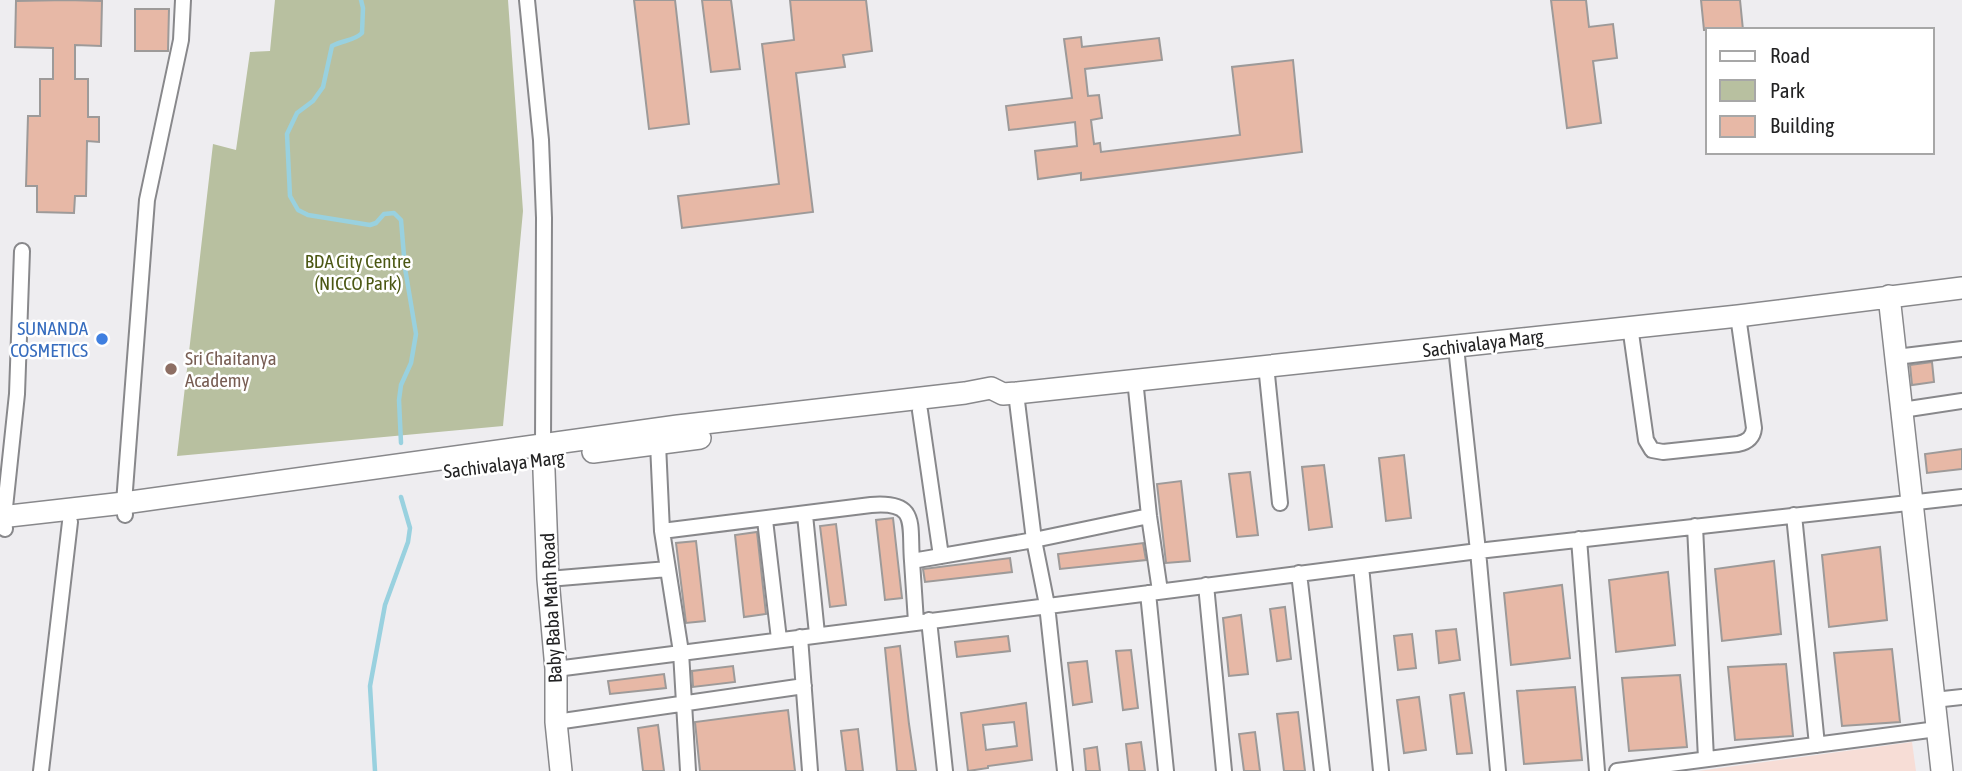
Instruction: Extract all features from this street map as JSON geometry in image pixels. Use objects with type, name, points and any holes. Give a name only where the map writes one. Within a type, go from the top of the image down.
[{"type":"main road","name":"Sachivalaya Marg","points":[[2,523],[543,452],[991,388],[1010,393],[1738,316],[1962,288]]},
{"type":"main road","points":[[1889,296],[1942,771]]},
{"type":"main road","name":"Sachivalaya Marg","points":[[543,452],[658,444],[994,404],[1010,393]]},
{"type":"main road","name":"Baby Baba Math Road","points":[[543,452],[556,722],[561,771]]},
{"type":"main road","name":"Sachivalaya Marg","points":[[2,523],[70,523],[124,509]]},
{"type":"street","points":[[124,509],[147,200],[181,40],[183,0]]},
{"type":"street","points":[[527,0],[541,140],[545,331],[543,452]]},
{"type":"street","points":[[2,523],[17,394],[22,250]]},
{"type":"street","points":[[1630,326],[1646,440],[1652,450],[1663,452],[1738,444],[1746,442],[1753,434],[1738,316]]},
{"type":"street","points":[[1456,347],[1498,771]]},
{"type":"street","points":[[1896,357],[1962,349]]},
{"type":"street","points":[[1266,365],[1280,503]]},
{"type":"street","points":[[1135,379],[1149,516],[1166,771]]},
{"type":"street","points":[[1010,393],[1047,605],[1065,771]]},
{"type":"street","points":[[1902,410],[1962,401]]},
{"type":"street","points":[[920,411],[941,556]]},
{"type":"street","points":[[658,444],[662,531],[681,652],[688,771]]},
{"type":"street","points":[[555,669],[1478,551],[1962,497]]},
{"type":"street","points":[[662,531],[872,505],[896,505],[905,509],[909,516],[912,561],[945,771]]},
{"type":"street","points":[[805,515],[817,634]]},
{"type":"street","points":[[912,561],[1034,540],[1149,516]]},
{"type":"street","points":[[1794,516],[1817,745]]},
{"type":"street","points":[[765,520],[779,639]]},
{"type":"street","points":[[41,771],[70,523]]},
{"type":"street","points":[[1695,526],[1706,759]]},
{"type":"street","points":[[1579,539],[1597,771]]},
{"type":"street","points":[[1361,566],[1381,771]]},
{"type":"street","points":[[548,579],[668,569]]},
{"type":"street","points":[[1299,573],[1322,771]]},
{"type":"street","points":[[1206,585],[1224,771]]},
{"type":"street","points":[[800,636],[810,771]]},
{"type":"street","points":[[556,722],[804,687]]},
{"type":"street","points":[[1934,700],[1962,697]]},
{"type":"street","points":[[1617,771],[1937,729]]},
{"type":"shaded area","points":[[1912,742],[1916,771],[1698,771]]},
{"type":"green space","name":"BDA City Centre (NICCO Park)","points":[[275,0],[508,0],[523,211],[503,426],[177,456],[213,144],[236,150],[250,52],[270,51]]},
{"type":"building","points":[[634,0],[675,0],[689,124],[649,129]]},
{"type":"building","points":[[702,0],[731,0],[740,69],[711,72]]},
{"type":"building","points":[[790,0],[866,0],[872,51],[843,55],[845,67],[796,73],[813,212],[682,228],[678,196],[779,184],[762,44],[794,40]]},
{"type":"building","points":[[1551,0],[1586,0],[1589,27],[1613,24],[1617,58],[1593,61],[1601,123],[1567,128]]},
{"type":"building","points":[[1701,0],[1740,0],[1743,28],[1704,30]]},
{"type":"building","points":[[16,1],[102,1],[101,46],[75,45],[75,79],[88,79],[88,117],[99,117],[99,142],[87,141],[86,196],[75,196],[74,213],[37,212],[37,186],[26,186],[28,116],[40,116],[40,79],[53,79],[53,48],[15,47]]},
{"type":"building","points":[[135,9],[169,9],[168,51],[135,51]]},
{"type":"building","points":[[1081,37],[1082,47],[1159,38],[1162,60],[1085,69],[1088,96],[1099,95],[1102,118],[1091,120],[1094,144],[1100,143],[1101,152],[1240,135],[1232,67],[1293,60],[1302,152],[1081,180],[1081,173],[1038,179],[1035,151],[1077,146],[1075,122],[1009,130],[1006,106],[1072,98],[1064,39]]},
{"type":"building","points":[[1932,362],[1934,382],[1912,385],[1910,365]]},
{"type":"building","points":[[1962,449],[1962,469],[1927,473],[1925,454]]},
{"type":"building","points":[[1404,455],[1411,518],[1386,521],[1379,458]]},
{"type":"building","points":[[1324,465],[1332,527],[1309,530],[1302,467]]},
{"type":"building","points":[[1250,472],[1258,535],[1237,537],[1229,474]]},
{"type":"building","points":[[1181,481],[1190,561],[1166,563],[1157,484]]},
{"type":"building","points":[[893,518],[902,598],[885,600],[876,520]]},
{"type":"building","points":[[836,524],[846,605],[830,607],[820,526]]},
{"type":"building","points":[[757,532],[766,614],[744,617],[735,535]]},
{"type":"building","points":[[696,541],[705,621],[686,623],[676,543]]},
{"type":"building","points":[[1143,543],[1146,560],[1060,569],[1058,554]]},
{"type":"building","points":[[1880,547],[1887,620],[1829,627],[1822,555]]},
{"type":"building","points":[[1010,558],[1012,572],[925,582],[923,569]]},
{"type":"building","points":[[1774,561],[1781,634],[1722,641],[1715,569]]},
{"type":"building","points":[[1668,572],[1675,645],[1616,652],[1609,580]]},
{"type":"building","points":[[1562,585],[1570,658],[1511,665],[1504,593]]},
{"type":"building","points":[[1285,607],[1291,659],[1277,661],[1270,609]]},
{"type":"building","points":[[1241,615],[1248,674],[1229,676],[1223,618]]},
{"type":"building","points":[[1456,629],[1460,660],[1439,663],[1436,631]]},
{"type":"building","points":[[1412,634],[1416,668],[1398,670],[1394,636]]},
{"type":"building","points":[[1008,636],[1010,651],[957,657],[955,642]]},
{"type":"building","points":[[900,646],[916,771],[897,771],[885,648]]},
{"type":"building","points":[[1892,649],[1900,722],[1842,726],[1834,653]]},
{"type":"building","points":[[1131,650],[1138,708],[1123,710],[1116,651]]},
{"type":"building","points":[[1087,661],[1092,702],[1073,705],[1068,663]]},
{"type":"building","points":[[1786,664],[1793,736],[1735,740],[1728,667]]},
{"type":"building","points":[[733,666],[735,682],[693,687],[692,671]]},
{"type":"building","points":[[664,674],[666,688],[610,694],[608,681]]},
{"type":"building","points":[[1680,675],[1687,747],[1629,751],[1622,678]]},
{"type":"building","points":[[1575,687],[1582,760],[1524,764],[1517,691]]},
{"type":"building","points":[[1464,693],[1472,753],[1457,754],[1450,695]]},
{"type":"building","points":[[1419,697],[1426,750],[1404,753],[1397,700]]},
{"type":"building","points":[[1026,703],[1032,760],[968,771],[961,713]],"holes":[[[1014,722],[1017,746],[986,750],[983,725]]]},
{"type":"building","points":[[788,710],[795,771],[700,771],[695,722]]},
{"type":"building","points":[[1298,712],[1305,771],[1284,771],[1277,714]]},
{"type":"building","points":[[658,725],[664,771],[643,771],[638,728]]},
{"type":"building","points":[[858,729],[863,771],[846,771],[841,731]]},
{"type":"building","points":[[1255,732],[1260,771],[1244,771],[1239,734]]},
{"type":"building","points":[[1141,742],[1145,771],[1129,771],[1126,744]]},
{"type":"building","points":[[1097,747],[1100,771],[1086,771],[1084,749]]},
{"type":"waterway","points":[[361,0],[362,33],[332,46],[323,87],[313,101],[297,113],[287,134],[290,196],[298,210],[308,215],[370,225],[376,223],[384,214],[394,213],[401,220],[405,268],[416,334],[411,363],[401,385],[401,443]]},
{"type":"waterway","points":[[375,771],[370,686],[385,605],[408,542],[410,528],[401,497]]},
{"type":"place","name":"SUNANDA COSMETICS","points":[[102,339]]},
{"type":"place","name":"Sri Chaitanya Academy","points":[[171,369]]}]
